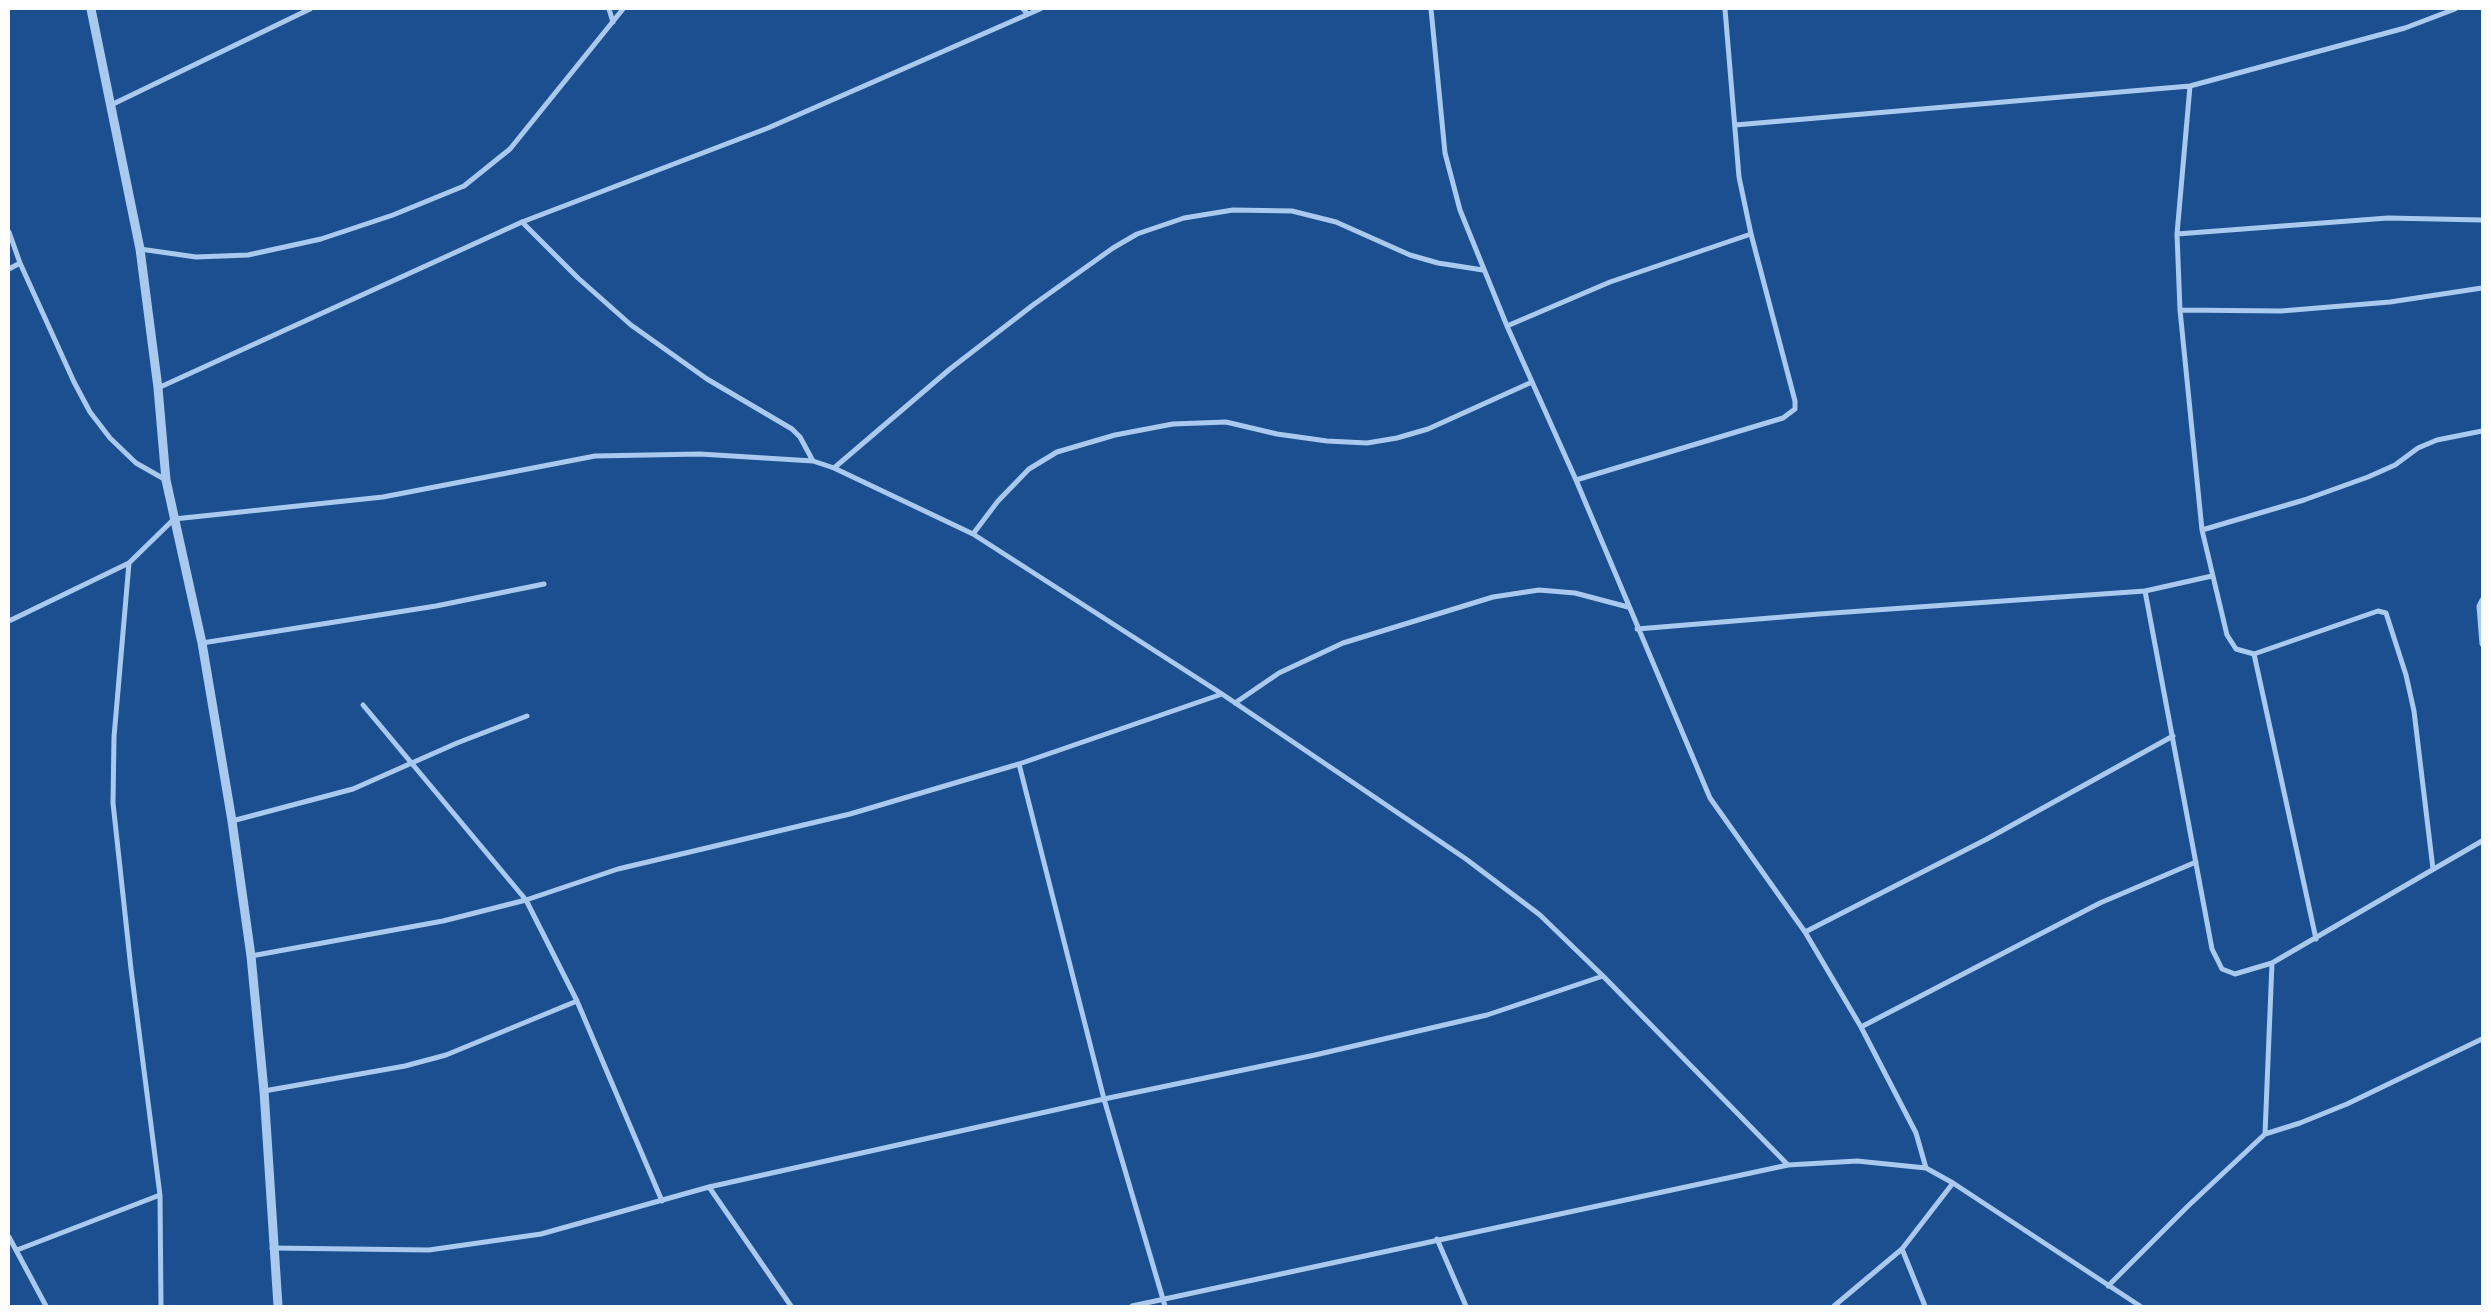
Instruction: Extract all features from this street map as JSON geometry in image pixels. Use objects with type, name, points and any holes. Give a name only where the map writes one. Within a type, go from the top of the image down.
[{"type":"street","points":[[91,9],[140,248],[158,388],[166,480],[202,643],[232,821],[251,956],[264,1091],[272,1248],[278,1306]]},
{"type":"street","points":[[112,105],[310,9]]},
{"type":"street","points":[[610,9],[613,22]]},
{"type":"street","points":[[140,248],[196,257],[248,255],[321,239],[394,215],[464,186],[510,149],[623,9]]},
{"type":"street","points":[[1023,9],[1028,14]]},
{"type":"street","points":[[158,388],[522,222],[768,128],[1040,9]]},
{"type":"street","points":[[1431,9],[1445,153],[1460,210],[1507,326],[1576,480],[1637,630],[1710,798],[1805,932],[1861,1027],[1916,1133],[1926,1168]]},
{"type":"street","points":[[1576,480],[1783,418],[1795,410],[1795,401],[1751,234],[1739,177],[1725,9]]},
{"type":"street","points":[[1735,125],[2190,86],[2406,28],[2455,9]]},
{"type":"street","points":[[2190,86],[2177,234],[2180,310],[2202,530],[2230,643],[2236,649],[2254,654],[2378,611],[2386,613],[2406,675],[2414,711],[2433,869]]},
{"type":"street","points":[[834,468],[950,369],[1041,299],[1113,248],[1137,234],[1184,218],[1233,210],[1292,211],[1336,222],[1410,255],[1438,263],[1484,270]]},
{"type":"street","points":[[2177,234],[2388,218],[2482,220]]},
{"type":"street","points":[[522,222],[578,278],[631,325],[707,379],[792,429],[800,437],[813,461]]},
{"type":"street","points":[[9,232],[20,263],[74,382],[90,412],[110,438],[136,463],[166,480]]},
{"type":"street","points":[[1507,326],[1610,282],[1751,234]]},
{"type":"street","points":[[9,269],[20,263]]},
{"type":"street","points":[[2180,310],[2281,311],[2390,302],[2482,288]]},
{"type":"street","points":[[973,534],[998,501],[1028,468],[1057,452],[1115,435],[1173,424],[1226,422],[1276,434],[1327,441],[1367,443],[1397,438],[1428,429],[1532,382]]},
{"type":"street","points":[[2202,530],[2304,500],[2361,480],[2395,465],[2418,448],[2437,440],[2482,431]]},
{"type":"street","points":[[9,621],[129,563],[174,519],[383,497],[595,456],[700,454],[813,461],[834,468],[973,534],[1235,702],[1466,859],[1540,916],[1604,976],[1788,1165]]},
{"type":"street","points":[[129,563],[114,736],[113,803],[131,969],[160,1195],[161,1306]]},
{"type":"street","points":[[1637,630],[1819,614],[2144,591],[2212,576]]},
{"type":"street","points":[[202,643],[436,606],[544,584]]},
{"type":"street","points":[[1235,702],[1279,673],[1343,643],[1493,596],[1539,590],[1575,593],[1628,607]]},
{"type":"street","points":[[2144,591],[2212,949],[2222,969],[2235,974],[2272,963],[2482,841]]},
{"type":"street","points":[[2482,600],[2479,606],[2482,644]]},
{"type":"street","points":[[2254,654],[2316,939]]},
{"type":"street","points":[[251,956],[443,921],[526,900],[618,869],[850,814],[1019,764],[1222,694]]},
{"type":"street","points":[[362,706],[526,900],[577,1001],[662,1201]]},
{"type":"street","points":[[232,821],[353,789],[457,743],[527,716]]},
{"type":"street","points":[[1805,932],[1987,839],[2173,736]]},
{"type":"street","points":[[1019,764],[1104,1099],[1165,1306]]},
{"type":"street","points":[[1861,1027],[2100,903],[2196,862]]},
{"type":"street","points":[[2265,1134],[2272,963]]},
{"type":"street","points":[[272,1248],[429,1250],[542,1234],[709,1188],[1104,1099],[1315,1055],[1487,1015],[1604,976]]},
{"type":"street","points":[[264,1091],[413,1064],[492,1037],[577,1001]]},
{"type":"street","points":[[2108,1286],[2187,1207],[2265,1134],[2300,1123],[2346,1104],[2482,1039]]},
{"type":"street","points":[[1132,1306],[1788,1165],[1857,1161],[1926,1168],[1953,1183],[2140,1306]]},
{"type":"street","points":[[1834,1306],[1902,1249],[1953,1183]]},
{"type":"street","points":[[709,1188],[791,1306]]},
{"type":"street","points":[[17,1250],[160,1195]]},
{"type":"street","points":[[9,1237],[46,1306]]},
{"type":"street","points":[[1437,1239],[1466,1306]]},
{"type":"street","points":[[1902,1249],[1925,1306]]}]
